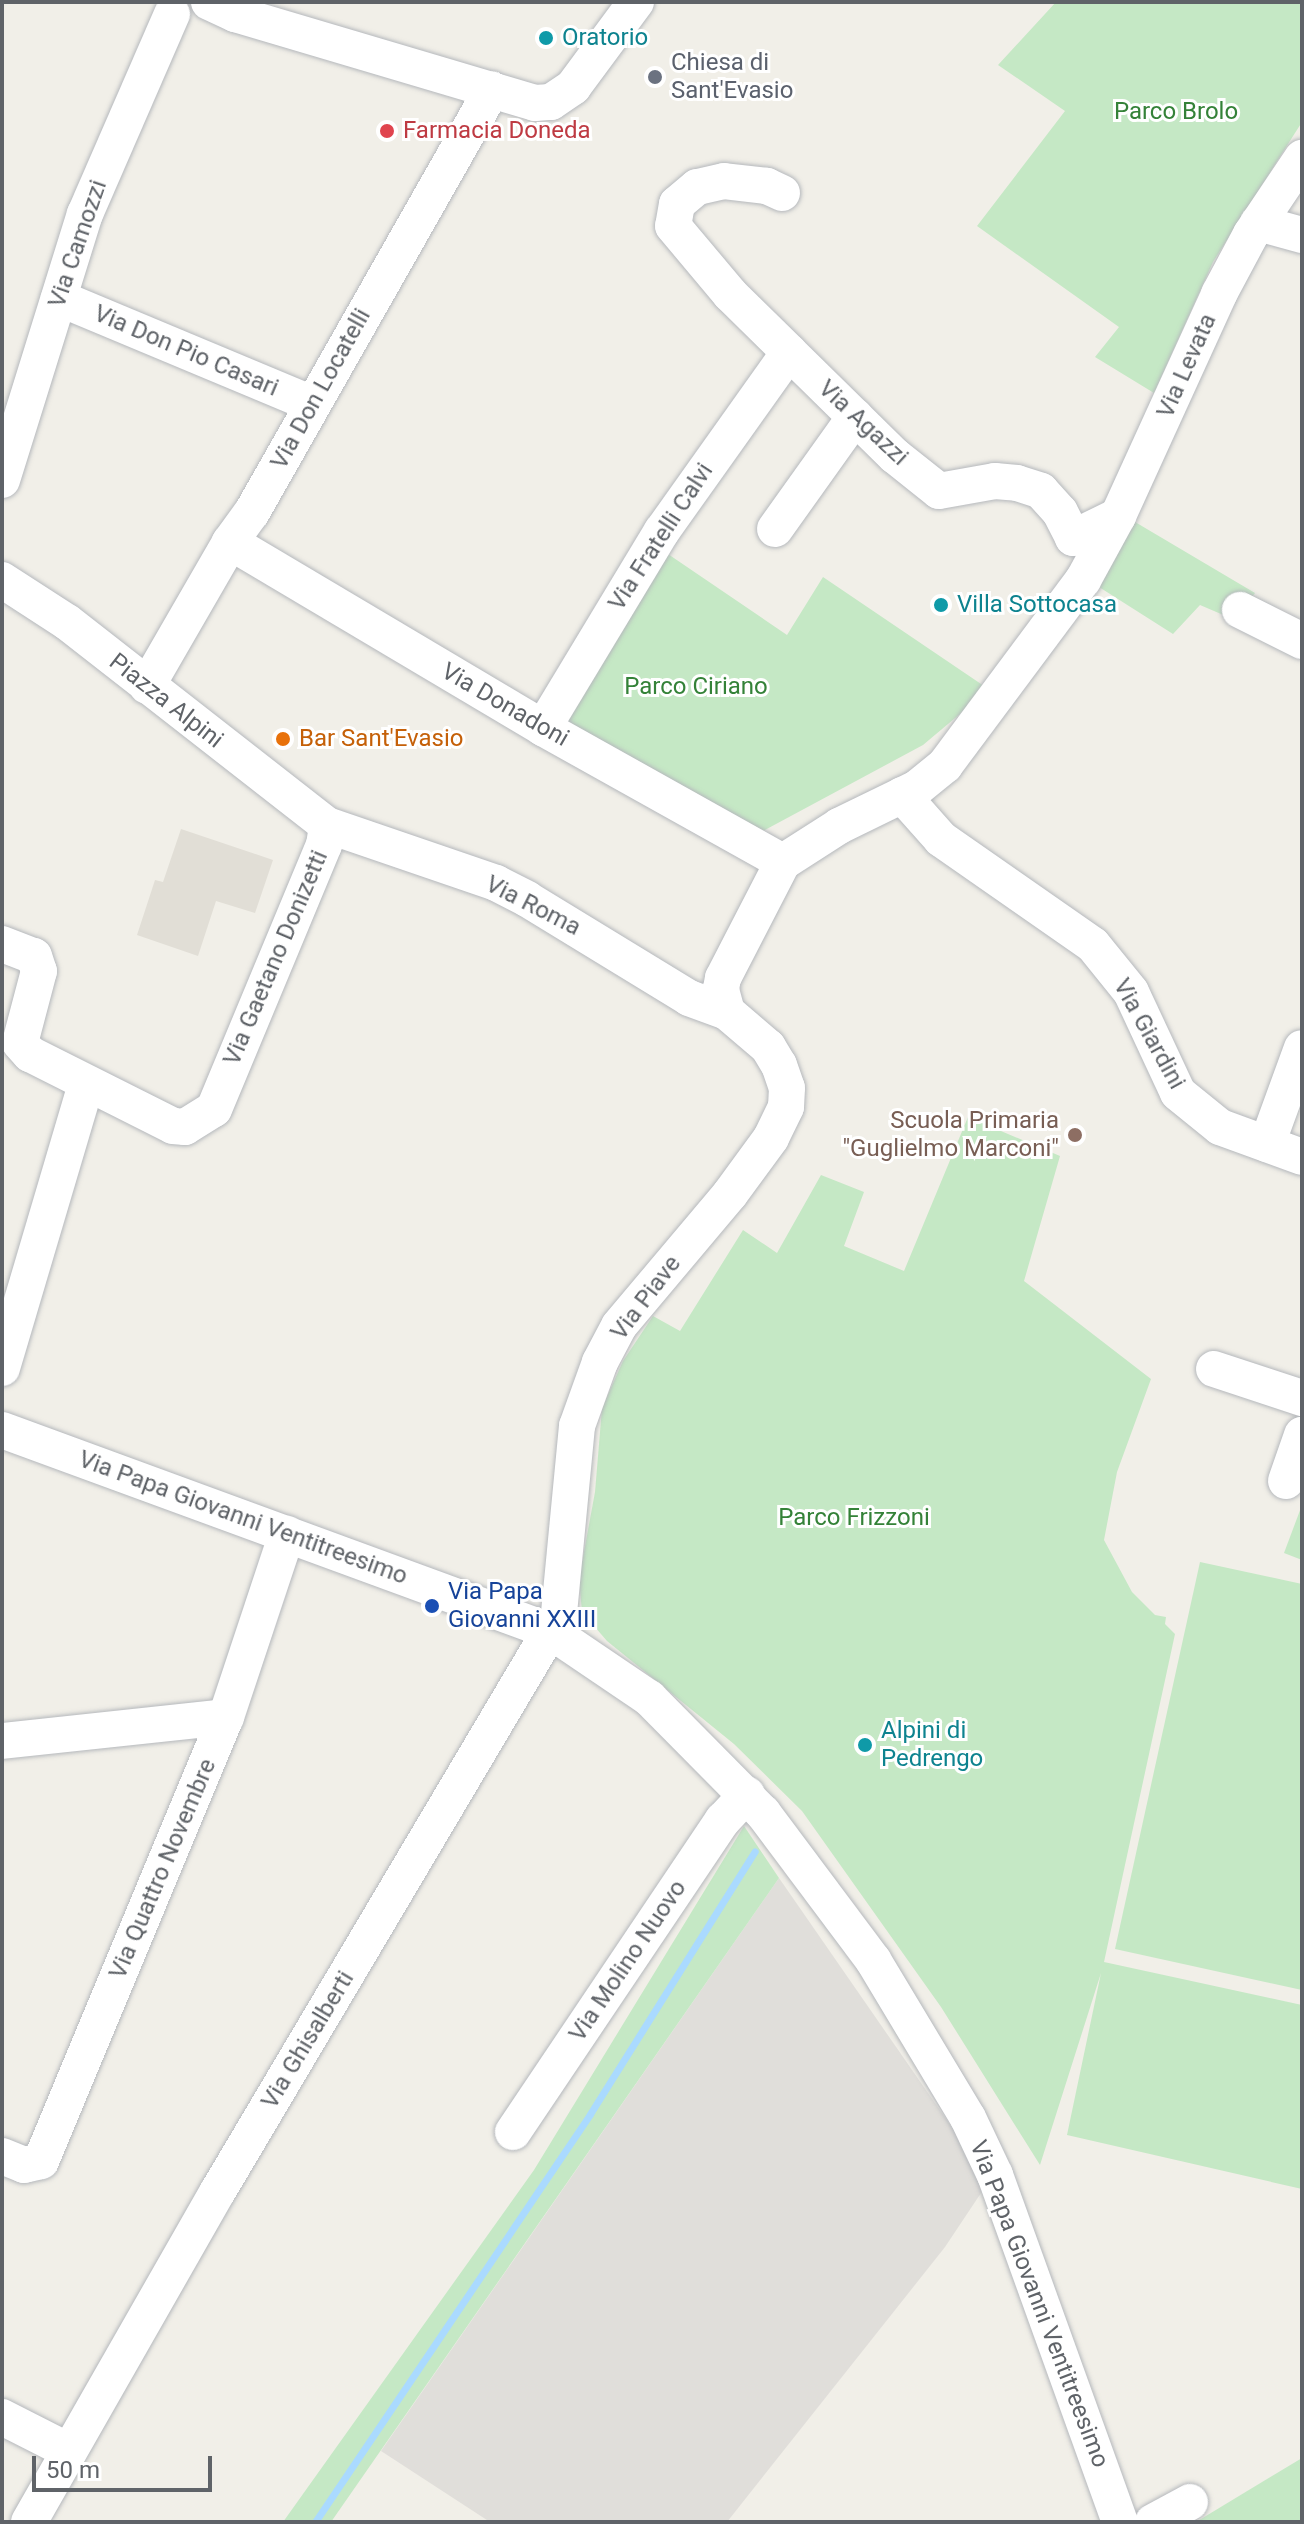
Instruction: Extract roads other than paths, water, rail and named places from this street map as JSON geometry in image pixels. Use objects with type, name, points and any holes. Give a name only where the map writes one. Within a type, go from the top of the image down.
[{"type":"street","points":[[186,5],[235,14],[535,103],[551,102],[563,96],[636,2]]},
{"type":"street","name":"Via Camozzi","points":[[2,480],[85,214],[186,5]]},
{"type":"street","name":"Via Don Locatelli","points":[[147,686],[230,542],[252,512],[492,89]]},
{"type":"street","name":"Via Levata","points":[[783,862],[839,826],[902,795],[945,765],[1083,580],[1118,516],[1219,294],[1258,223],[1302,158]]},
{"type":"street","name":"Via Agazzi","points":[[782,193],[767,186],[724,181],[697,187],[677,204],[673,226],[730,294],[855,417],[939,491],[995,481],[1017,483],[1041,491],[1060,512],[1073,538]]},
{"type":"street","points":[[1258,223],[1302,235]]},
{"type":"street","name":"Via Don Pio Casari","points":[[59,298],[312,404]]},
{"type":"street","name":"Via Fratelli Calvi","points":[[543,728],[662,531],[789,352]]},
{"type":"street","points":[[775,529],[855,417]]},
{"type":"street","points":[[1083,580],[1073,538],[1118,516]]},
{"type":"street","name":"Via Donadoni","points":[[230,542],[543,728],[783,862]]},
{"type":"street","name":"Piazza Alpini","points":[[2,580],[67,622],[327,825]]},
{"type":"street","points":[[1240,610],[1302,641]]},
{"type":"street","name":"Via Giardini","points":[[902,795],[941,839],[1093,945],[1131,992],[1178,1093],[1220,1127],[1302,1157]]},
{"type":"street","name":"Via Roma","points":[[327,825],[496,883],[574,925],[689,998],[727,1012]]},
{"type":"street","name":"Via Gaetano Donizetti","points":[[86,1085],[173,1126],[185,1127],[214,1109],[216,1089],[324,845],[327,825]]},
{"type":"street","points":[[727,1012],[721,989],[723,978],[783,862]]},
{"type":"street","points":[[2,944],[34,956],[39,971],[20,1043],[30,1054],[86,1085],[2,1368]]},
{"type":"street","name":"Via Piave","points":[[553,1632],[577,1426],[600,1362],[619,1326],[730,1194],[771,1138],[786,1107],[787,1088],[768,1047],[727,1012]]},
{"type":"street","points":[[1267,1144],[1302,1048]]},
{"type":"street","points":[[1214,1369],[1302,1398]]},
{"type":"street","name":"Via Papa Giovanni Ventitreesimo","points":[[2,1430],[553,1632],[649,1698],[747,1794],[873,1960],[968,2118],[995,2175],[1119,2522]]},
{"type":"street","points":[[1286,1481],[1302,1435]]},
{"type":"street","name":"Via Quattro Novembre","points":[[2,2156],[24,2165],[41,2161],[226,1717],[287,1534]]},
{"type":"street","name":"Via Ghisalberti","points":[[29,2522],[218,2191],[553,1632]]},
{"type":"street","points":[[2,1741],[226,1717]]},
{"type":"street","name":"Via Molino Nuovo","points":[[513,2132],[723,1820],[747,1794]]},
{"type":"street","points":[[2,2417],[69,2451]]},
{"type":"street","points":[[1153,2522],[1190,2502]]},
{"type":"waterway","points":[[315,2522],[590,2114],[755,1851]]},
{"type":"place","name":"Oratorio","points":[[546,38]]},
{"type":"place","name":"Chiesa di Sant'Evasio","points":[[655,77]]},
{"type":"place","name":"Farmacia Doneda","points":[[387,131]]},
{"type":"place","name":"Villa Sottocasa","points":[[941,605]]},
{"type":"place","name":"Bar Sant'Evasio","points":[[283,739]]},
{"type":"place","name":"Scuola Primaria \"Guglielmo Marconi\"","points":[[1075,1135]]},
{"type":"place","name":"Via Papa Giovanni XXIII","points":[[432,1606]]},
{"type":"place","name":"Alpini di Pedrengo","points":[[865,1745]]},
{"type":"park label","name":"Parco Brolo","points":[[1176,112]]},
{"type":"park label","name":"Parco Ciriano","points":[[696,687]]},
{"type":"park label","name":"Parco Frizzoni","points":[[854,1518]]}]
